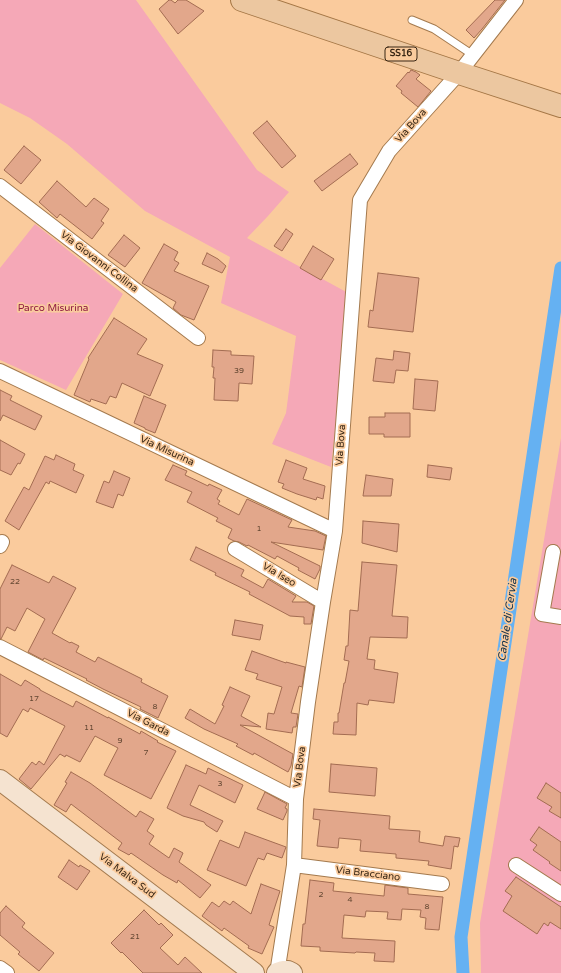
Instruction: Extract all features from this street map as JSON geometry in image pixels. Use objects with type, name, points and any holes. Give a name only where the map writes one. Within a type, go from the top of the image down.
[{"type":"main road","name":"SS16","points":[[242,0],[561,106]]},
{"type":"street","name":"Via Bova","points":[[276,973],[294,865],[296,799],[308,702],[335,531],[360,200],[389,151],[459,73],[516,0]]},
{"type":"street","name":"Via Giovanni Collina","points":[[0,186],[198,338]]},
{"type":"street","name":"Via Misurina","points":[[0,372],[335,531]]},
{"type":"street","name":"Via Iseo","points":[[235,549],[323,602]]},
{"type":"street","points":[[553,552],[542,614],[561,617]]},
{"type":"street","name":"Via Garda","points":[[0,647],[296,799]]},
{"type":"street","name":"Via Malva Sud","points":[[0,780],[254,973]]},
{"type":"street","name":"Via Bracciano","points":[[294,865],[442,884]]},
{"type":"street","points":[[516,865],[561,894]]},
{"type":"street","name":"Via Bova","points":[[282,942],[293,973]]},
{"type":"street","points":[[0,968],[7,973]]},
{"type":"street","points":[[276,973],[288,971],[293,973]]},
{"type":"lane","points":[[412,20],[434,29],[473,55]]},
{"type":"green space","points":[[0,0],[136,0],[257,170],[289,192],[247,238],[350,294],[331,467],[272,444],[286,413],[296,336],[221,303],[230,257],[145,211],[67,144],[30,118],[0,103]]},
{"type":"green space","name":"Parco Misurina","points":[[35,224],[123,294],[66,390],[0,360],[0,268]]},
{"type":"green space","points":[[561,438],[561,973],[481,973],[480,923]]},
{"type":"building","points":[[169,0],[175,3],[178,0],[186,0],[204,11],[178,34],[159,9]]},
{"type":"building","points":[[495,0],[505,0],[474,38],[466,30]]},
{"type":"building","points":[[411,70],[420,75],[416,79],[431,91],[418,107],[401,93],[402,91],[396,86]]},
{"type":"building","points":[[267,121],[296,156],[282,168],[253,133]]},
{"type":"building","points":[[24,146],[41,160],[21,184],[4,170]]},
{"type":"building","points":[[350,154],[358,164],[322,191],[314,181]]},
{"type":"building","points":[[57,181],[86,207],[94,198],[109,209],[101,221],[104,223],[92,239],[60,214],[57,218],[39,202]]},
{"type":"building","points":[[286,229],[293,234],[282,251],[274,246]]},
{"type":"building","points":[[124,235],[140,248],[125,267],[108,255]]},
{"type":"building","points":[[164,244],[178,252],[174,260],[179,263],[174,271],[209,286],[194,320],[181,315],[173,308],[176,302],[142,283]]},
{"type":"building","points":[[313,246],[334,259],[321,280],[300,268]]},
{"type":"building","points":[[207,253],[218,259],[226,266],[222,273],[202,264]]},
{"type":"building","points":[[378,273],[419,278],[413,332],[368,327],[370,310],[373,311]]},
{"type":"building","points":[[114,318],[147,339],[137,354],[163,365],[150,396],[122,383],[116,398],[110,396],[106,404],[91,399],[90,402],[74,395],[89,359],[88,358]]},
{"type":"building","points":[[213,350],[231,351],[231,355],[254,356],[252,384],[239,383],[238,401],[214,400],[215,378],[213,378],[214,367],[212,367]]},
{"type":"building","points":[[394,351],[410,353],[408,371],[396,370],[394,383],[373,381],[376,358],[393,360]]},
{"type":"building","points":[[415,379],[438,381],[435,411],[413,409]]},
{"type":"building","points":[[0,390],[12,396],[10,400],[42,416],[35,430],[3,415],[0,421]]},
{"type":"building","points":[[144,396],[166,405],[155,433],[134,423]]},
{"type":"building","points":[[385,413],[410,413],[410,437],[384,437],[384,434],[369,434],[369,417],[385,417]]},
{"type":"building","points":[[0,440],[25,454],[20,464],[18,463],[11,475],[0,470]]},
{"type":"building","points":[[56,455],[75,464],[73,470],[84,475],[76,493],[50,481],[49,484],[46,482],[19,530],[5,521],[24,487],[29,490],[45,456],[54,460]]},
{"type":"building","points":[[286,460],[307,468],[303,479],[325,486],[323,499],[317,497],[316,500],[282,488],[284,484],[278,482]]},
{"type":"building","points":[[173,465],[187,471],[185,475],[208,486],[209,484],[222,490],[217,499],[220,501],[218,504],[239,515],[247,499],[292,520],[288,527],[315,531],[326,536],[323,550],[271,542],[320,566],[315,579],[277,556],[275,559],[248,545],[247,546],[228,538],[232,529],[216,521],[218,518],[187,502],[192,492],[165,480]]},
{"type":"building","points":[[428,465],[452,468],[450,480],[427,477]]},
{"type":"building","points":[[114,471],[130,478],[123,496],[118,494],[113,508],[96,502],[104,481],[109,483]]},
{"type":"building","points":[[366,475],[393,479],[391,496],[363,496]]},
{"type":"building","points":[[363,521],[399,524],[397,552],[362,543]]},
{"type":"building","points":[[196,547],[244,570],[241,576],[263,588],[268,579],[296,596],[292,602],[307,602],[314,606],[311,624],[304,624],[304,617],[290,616],[249,594],[250,592],[215,575],[216,573],[190,560]]},
{"type":"building","points":[[362,562],[397,565],[392,616],[408,617],[407,638],[370,637],[367,659],[375,660],[374,669],[398,673],[394,703],[369,700],[368,705],[357,703],[356,735],[333,734],[334,722],[338,722],[338,713],[349,661],[344,660],[346,646],[348,646],[350,610],[358,611]]},
{"type":"building","points":[[12,565],[49,583],[53,576],[76,588],[52,633],[70,643],[71,642],[79,646],[76,652],[95,662],[98,657],[142,679],[141,682],[168,696],[158,718],[140,709],[141,707],[103,689],[86,680],[87,679],[44,658],[43,660],[28,652],[45,619],[27,608],[15,631],[7,627],[0,639],[0,589]]},
{"type":"building","points":[[235,620],[263,625],[260,640],[232,635]]},
{"type":"building","points":[[252,651],[286,663],[305,667],[302,687],[299,686],[291,713],[298,714],[296,727],[293,727],[292,733],[266,729],[268,713],[274,714],[282,687],[256,679],[258,674],[245,670]]},
{"type":"building","points":[[0,674],[21,686],[25,680],[40,690],[73,707],[76,701],[140,734],[141,731],[158,741],[157,742],[176,751],[151,799],[104,775],[118,748],[95,736],[80,762],[66,755],[65,757],[60,754],[31,789],[19,779],[32,762],[36,765],[39,761],[44,765],[65,726],[30,708],[28,712],[23,709],[7,737],[0,733]]},
{"type":"building","points":[[230,687],[250,696],[241,716],[261,727],[240,725],[293,754],[291,766],[288,772],[254,753],[253,755],[236,746],[238,744],[204,729],[185,718],[190,709],[215,724],[224,706],[222,705]]},
{"type":"building","points":[[331,764],[377,768],[375,796],[329,792]]},
{"type":"building","points":[[186,765],[206,774],[208,768],[243,785],[235,803],[199,785],[190,805],[223,821],[217,832],[204,822],[183,816],[167,808]]},
{"type":"building","points":[[71,772],[90,783],[136,817],[140,811],[154,819],[147,831],[154,836],[149,844],[169,858],[174,848],[183,853],[179,862],[211,885],[200,898],[178,880],[177,883],[131,853],[129,855],[118,849],[122,843],[71,804],[66,812],[54,805],[67,783],[65,782]]},
{"type":"building","points":[[546,783],[561,793],[561,818],[549,811],[552,807],[537,798]]},
{"type":"building","points":[[265,792],[287,804],[285,808],[287,811],[283,820],[257,809]]},
{"type":"building","points":[[314,809],[390,816],[389,829],[420,831],[419,842],[443,846],[445,836],[460,838],[458,847],[454,846],[451,869],[428,865],[429,861],[396,858],[396,854],[360,851],[361,840],[339,838],[338,848],[317,846],[320,820],[313,819]]},
{"type":"building","points":[[539,827],[561,842],[561,871],[533,850],[537,845],[530,840]]},
{"type":"building","points":[[245,832],[286,847],[282,858],[267,853],[264,860],[258,858],[246,886],[207,870],[220,840],[239,848]]},
{"type":"building","points":[[69,860],[79,867],[80,865],[90,871],[77,890],[58,877]]},
{"type":"building","points":[[516,877],[561,907],[561,929],[550,922],[548,926],[544,923],[537,934],[503,911],[512,896],[505,891]]},
{"type":"building","points":[[310,880],[334,883],[333,891],[384,896],[385,885],[408,888],[408,894],[443,897],[439,930],[425,929],[426,918],[420,917],[421,910],[402,909],[401,920],[387,919],[388,912],[366,911],[365,917],[344,915],[342,938],[395,941],[394,962],[374,961],[375,953],[320,951],[320,947],[301,946]]},
{"type":"building","points":[[261,884],[280,891],[269,925],[274,927],[262,954],[248,948],[249,946],[224,928],[222,931],[202,916],[212,902],[219,907],[224,901],[230,905],[233,901],[251,914]]},
{"type":"building","points":[[6,906],[25,923],[22,927],[54,953],[39,971],[18,954],[20,952],[0,935],[0,913]]},
{"type":"building","points":[[144,910],[159,925],[161,923],[173,935],[160,948],[178,965],[185,957],[202,973],[143,973],[111,943]]},
{"type":"waterway","name":"Canale di Cervia","points":[[463,973],[461,937],[561,268]]}]
